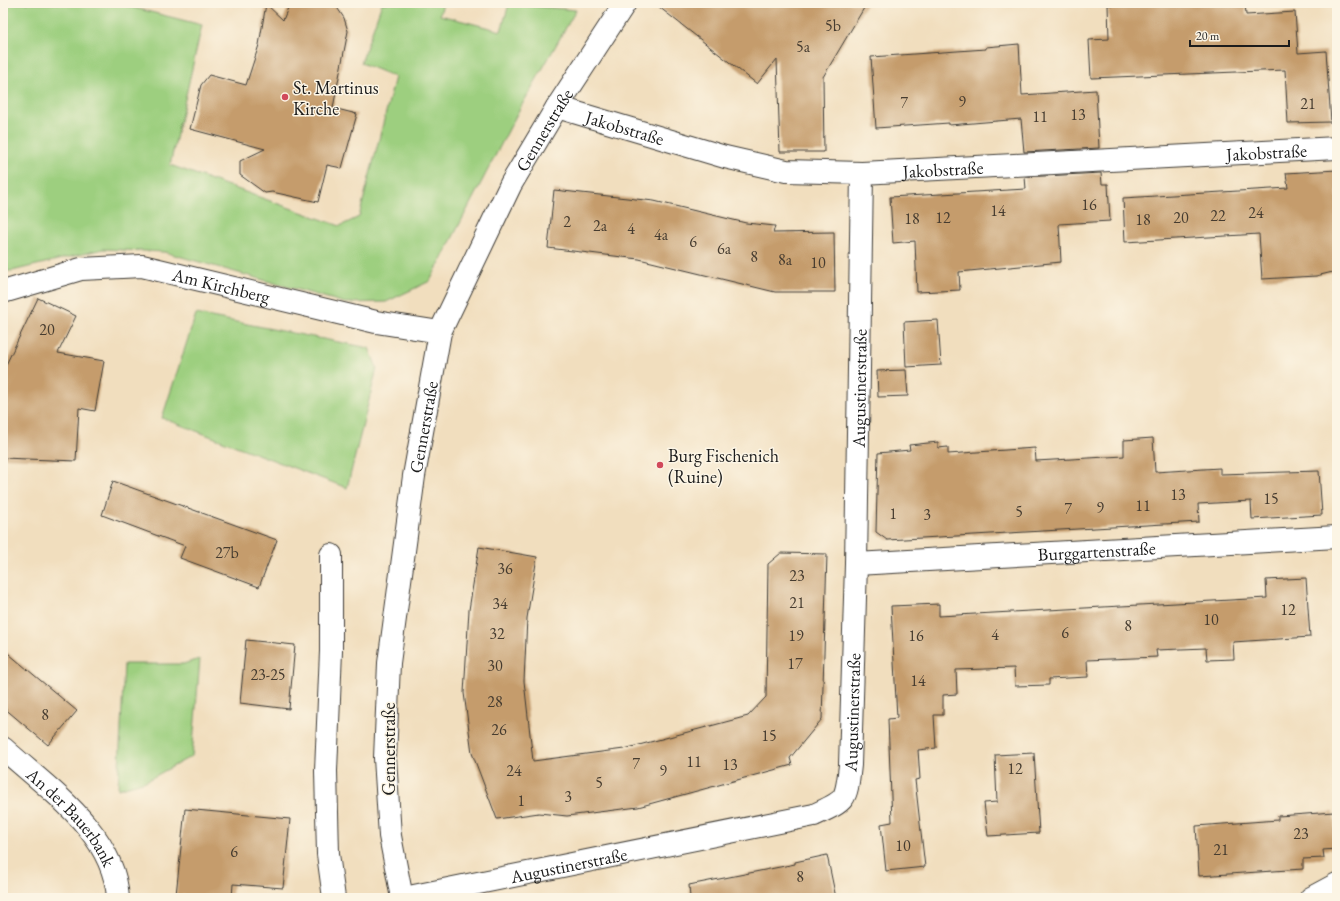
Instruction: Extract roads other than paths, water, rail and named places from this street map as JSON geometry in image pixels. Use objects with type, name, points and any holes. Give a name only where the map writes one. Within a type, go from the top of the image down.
[{"type":"street","name":"Gennerstraße","points":[[403,898],[390,836],[385,758],[389,664],[414,476],[440,332],[511,184],[557,107],[625,3]]},
{"type":"street","name":"Jakobstraße","points":[[557,107],[725,157],[786,171],[862,173],[1337,148]]},
{"type":"street","name":"Augustinerstraße","points":[[403,898],[814,815],[838,804],[847,793],[850,765],[856,564],[862,173]]},
{"type":"street","name":"Am Kirchberg","points":[[3,292],[81,269],[142,266],[376,322],[440,332]]},
{"type":"street","name":"Burggartenstraße","points":[[856,564],[1337,537]]},
{"type":"street","points":[[331,555],[331,651],[326,771],[328,854],[334,898]]},
{"type":"street","name":"An der Bauerbank","points":[[3,748],[77,815],[100,842],[115,878],[118,898]]},
{"type":"street","points":[[1311,898],[1337,884]]},
{"type":"place","name":"St. Martinus Kirche","points":[[285,97]]},
{"type":"place","name":"Burg Fischenich (Ruine)","points":[[660,465]]}]
